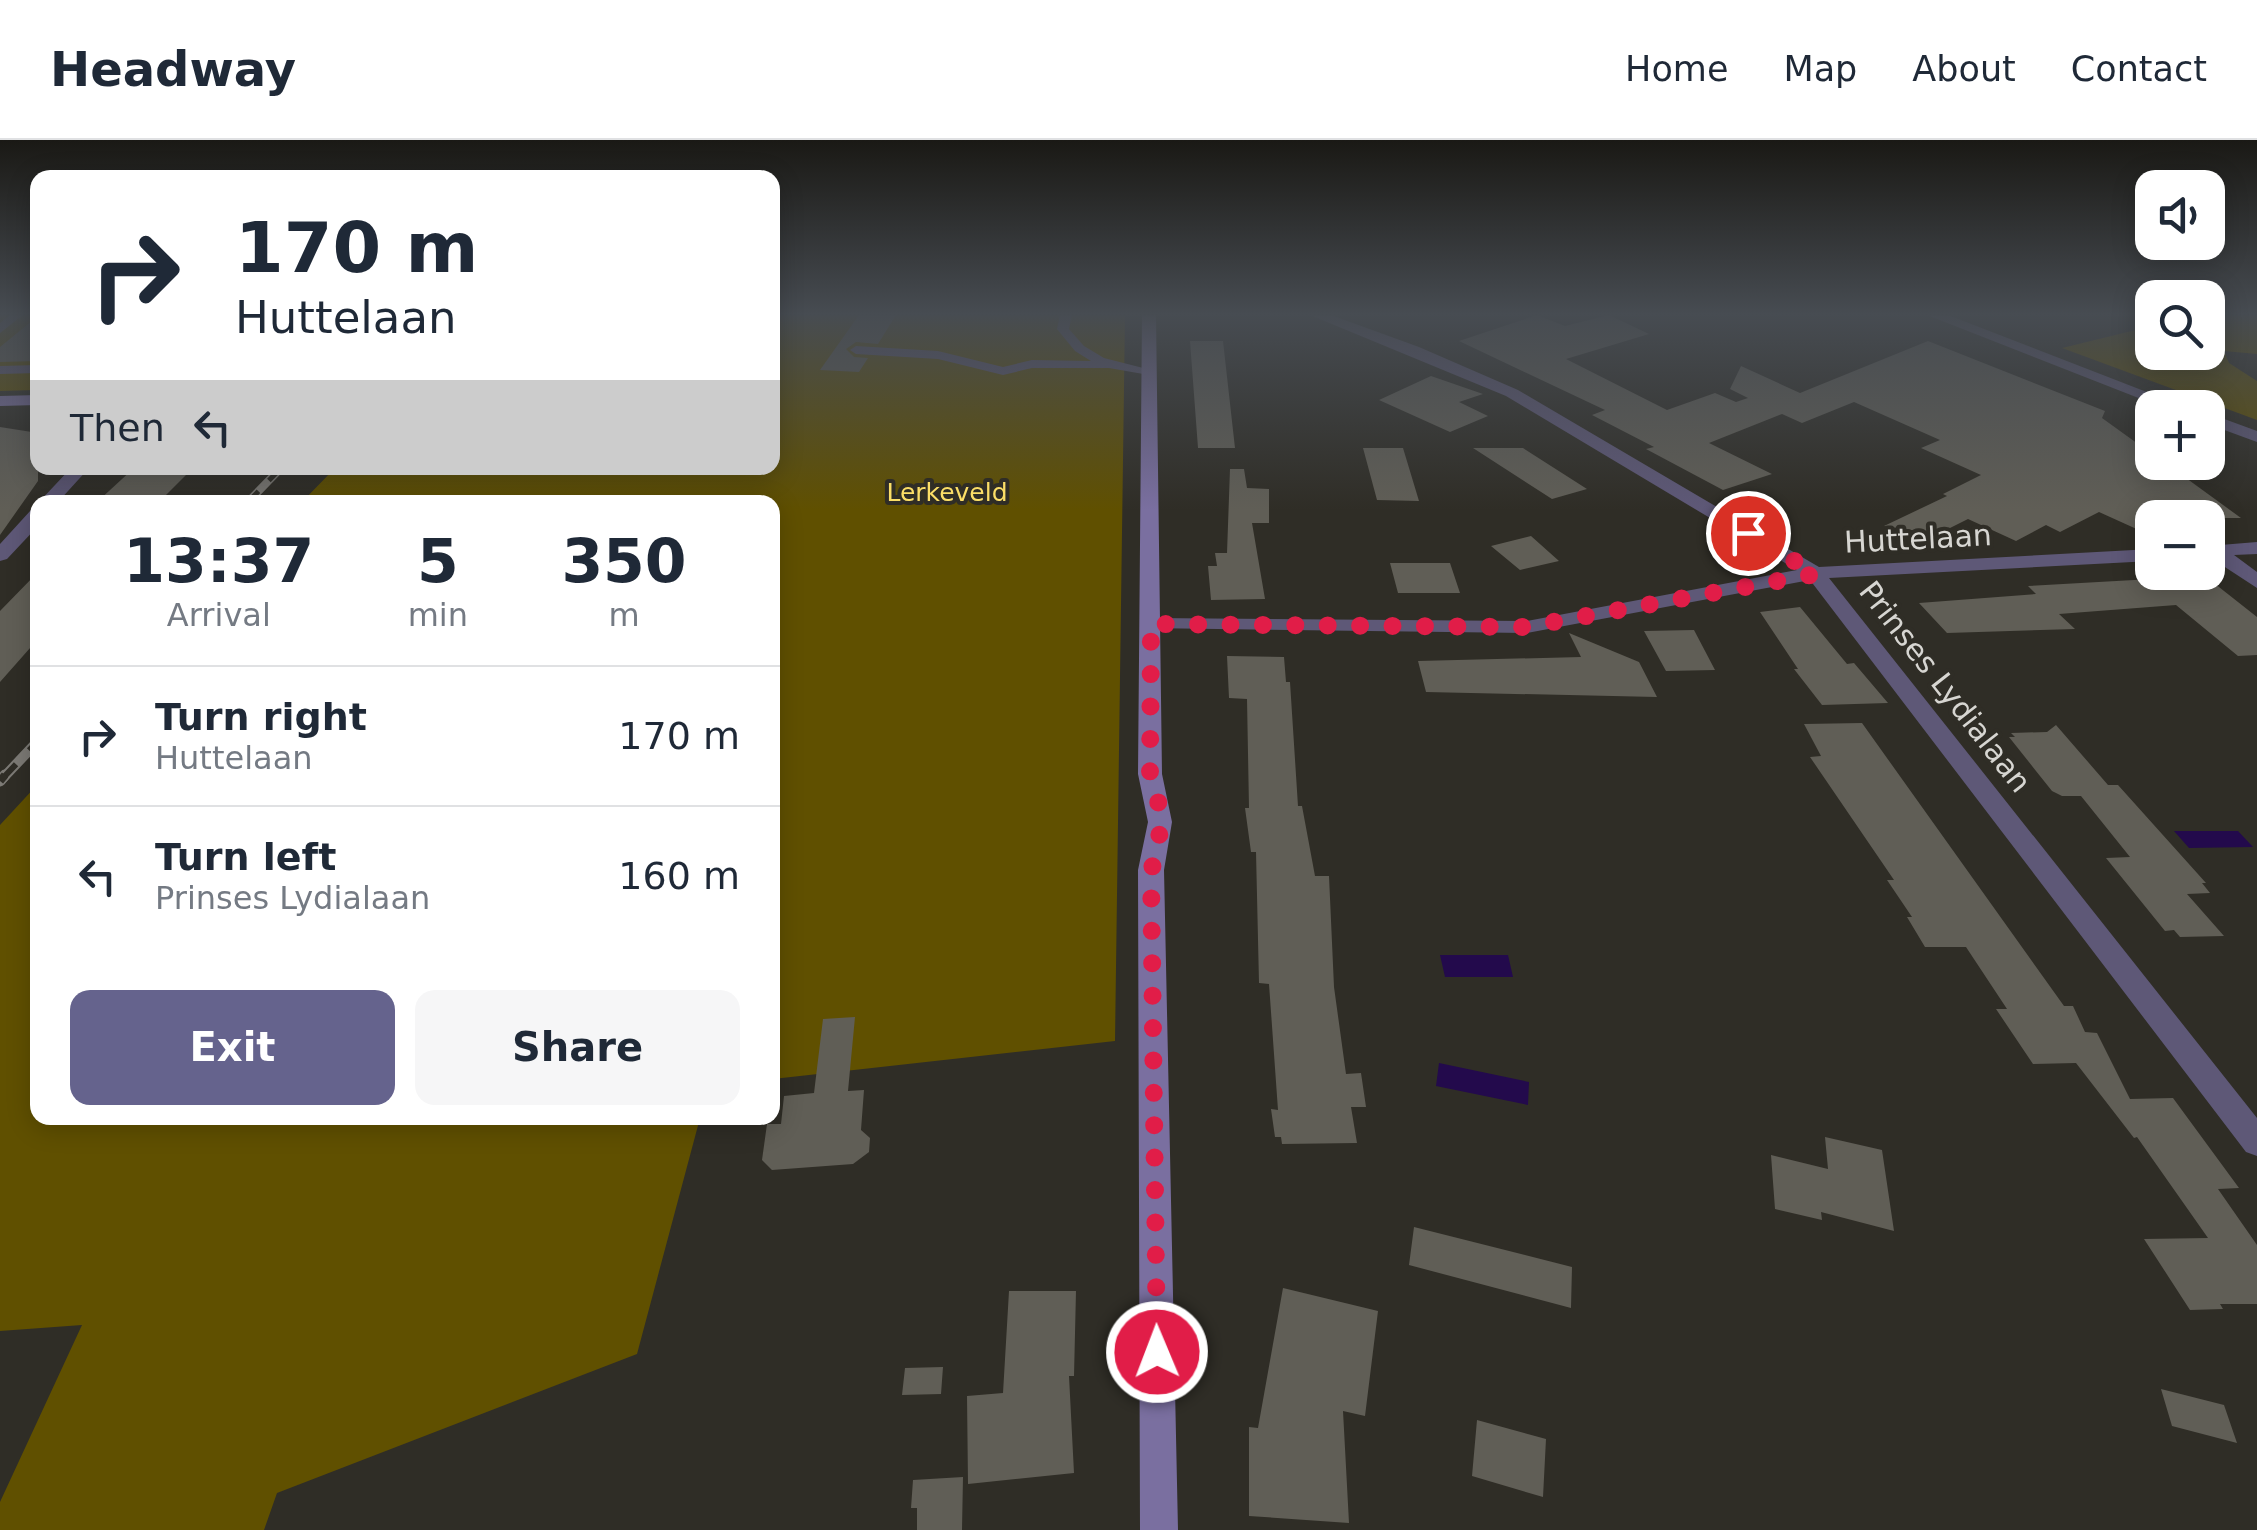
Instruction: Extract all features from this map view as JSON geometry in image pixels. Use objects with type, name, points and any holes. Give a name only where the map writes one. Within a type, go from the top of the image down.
[{"type":"street","points":[[1149,380],[1150,774],[1159,795],[1158,854],[1151,870],[1159,1530]]},
{"type":"street","name":"Prinses Lydialaan","points":[[1479,380],[1512,393],[1816,574],[2257,1142]]},
{"type":"street","points":[[2106,380],[2135,391]]},
{"type":"street","points":[[0,401],[30,400]]},
{"type":"street","points":[[2225,424],[2257,436]]},
{"type":"street","points":[[55,495],[73,475]]},
{"type":"street","points":[[0,555],[30,523]]},
{"type":"street","points":[[2225,550],[2257,548]]},
{"type":"street","name":"Huttelaan","points":[[1151,624],[1526,627],[1816,574],[2135,556]]},
{"type":"street","points":[[2225,560],[2257,582]]},
{"type":"green space","points":[[0,380],[30,380],[30,390],[0,391]]},
{"type":"green space","name":"Lerkeveld","points":[[780,380],[1124,380],[1115,1041],[780,1078],[780,495],[309,495],[328,475],[780,475]]},
{"type":"green space","points":[[2148,380],[2255,380],[2257,420],[2225,408],[2225,390],[2176,390]]},
{"type":"green space","points":[[30,793],[30,1125],[698,1125],[637,1354],[277,1493],[264,1530],[0,1530],[0,1502],[82,1325],[0,1331],[0,825]]},
{"type":"shaded area","points":[[2174,831],[2238,831],[2253,847],[2189,848]]},
{"type":"shaded area","points":[[1440,955],[1508,955],[1513,977],[1445,977]]},
{"type":"shaded area","points":[[1439,1063],[1529,1082],[1528,1105],[1436,1086]]},
{"type":"building","points":[[1193,380],[1227,380],[1235,448],[1198,448]]},
{"type":"building","points":[[1423,380],[1442,380],[1483,394],[1459,402],[1488,416],[1450,432],[1379,400]]},
{"type":"building","points":[[1541,380],[1607,380],[1667,410],[1715,393],[1736,402],[1748,398],[1730,389],[1734,380],[1771,380],[1800,393],[1832,380],[2026,380],[2105,411],[2102,418],[2135,442],[2135,480],[2189,480],[2216,500],[2135,500],[2135,528],[2099,512],[2060,532],[2046,525],[2016,541],[1968,519],[1938,534],[1884,526],[1981,475],[1921,448],[1940,440],[1854,402],[1802,423],[1782,414],[1709,443],[1772,474],[1723,490],[1646,449],[1654,447],[1592,415],[1605,410]]},
{"type":"building","points":[[0,427],[30,432],[30,475],[38,475],[38,481],[0,535]]},
{"type":"building","points":[[1363,448],[1403,448],[1419,501],[1377,500]]},
{"type":"building","points":[[1473,448],[1523,448],[1587,489],[1552,499]]},
{"type":"building","points":[[1230,469],[1244,469],[1247,488],[1269,489],[1269,523],[1252,523],[1265,599],[1211,600],[1208,566],[1217,566],[1215,553],[1227,553]]},
{"type":"building","points":[[126,475],[186,475],[166,495],[105,495]]},
{"type":"building","points":[[2225,506],[2241,518],[2225,518]]},
{"type":"building","points":[[1531,536],[1559,561],[1520,570],[1491,546]]},
{"type":"building","points":[[1390,563],[1450,563],[1460,593],[1398,593]]},
{"type":"building","points":[[30,580],[30,648],[0,682],[0,611]]},
{"type":"building","points":[[2135,580],[2135,590],[2223,590],[2257,617],[2257,655],[2238,656],[2176,605],[2059,614],[2075,629],[1947,633],[1919,603],[2036,594],[2028,586]]},
{"type":"building","points":[[1800,607],[1847,664],[1854,663],[1888,703],[1822,705],[1794,669],[1798,669],[1760,612]]},
{"type":"building","points":[[1694,630],[1715,670],[1666,671],[1644,631]]},
{"type":"building","points":[[1569,633],[1639,662],[1657,697],[1426,692],[1418,661],[1581,657]]},
{"type":"building","points":[[1227,656],[1284,657],[1286,682],[1290,682],[1298,806],[1302,806],[1315,876],[1329,876],[1334,987],[1346,1074],[1361,1073],[1366,1107],[1351,1107],[1357,1143],[1282,1144],[1281,1137],[1275,1137],[1271,1109],[1278,1110],[1269,984],[1259,983],[1256,852],[1251,852],[1245,808],[1249,808],[1247,699],[1229,698]]},
{"type":"building","points":[[1862,723],[2064,1006],[2073,1006],[2085,1032],[2097,1033],[2130,1099],[2173,1098],[2239,1188],[2218,1189],[2257,1245],[2257,1304],[2220,1304],[2223,1309],[2190,1310],[2144,1239],[2208,1238],[2137,1137],[2076,1063],[2033,1064],[1996,1009],[2007,1009],[1966,947],[1925,947],[1907,917],[1912,917],[1887,880],[1894,880],[1810,757],[1821,756],[1804,724]]},
{"type":"building","points":[[2056,725],[2108,785],[2118,785],[2206,883],[2202,883],[2210,893],[2187,894],[2224,936],[2180,937],[2174,930],[2165,931],[2106,858],[2130,857],[2081,796],[2062,796],[2052,791],[2009,737],[2015,737],[2011,733],[2047,732]]},
{"type":"building","points":[[855,1017],[848,1091],[864,1090],[861,1130],[870,1138],[869,1152],[853,1164],[772,1170],[762,1160],[767,1125],[781,1124],[784,1096],[814,1093],[823,1019]]},
{"type":"building","points":[[1825,1137],[1882,1150],[1894,1231],[1821,1212],[1822,1220],[1775,1209],[1771,1155],[1828,1169]]},
{"type":"building","points":[[1414,1227],[1572,1267],[1571,1308],[1409,1265]]},
{"type":"building","points":[[1283,1288],[1378,1311],[1365,1416],[1343,1411],[1349,1523],[1249,1516],[1249,1427],[1258,1428]]},
{"type":"building","points":[[1009,1291],[1076,1291],[1074,1376],[1069,1376],[1074,1473],[968,1484],[967,1396],[1003,1393]]},
{"type":"building","points":[[943,1367],[941,1394],[902,1395],[905,1368]]},
{"type":"building","points":[[2161,1389],[2224,1405],[2237,1443],[2172,1426]]},
{"type":"building","points":[[1477,1420],[1546,1439],[1543,1497],[1472,1476]]},
{"type":"building","points":[[963,1477],[962,1530],[917,1530],[917,1508],[911,1508],[913,1480]]},
{"type":"railway","points":[[255,495],[274,475]]},
{"type":"railway","points":[[3,778],[30,749]]},
{"type":"railway","points":[[0,781],[5,775]]},
{"type":"route","points":[[1157,1352],[1151,870],[1158,854],[1159,795],[1150,774],[1151,624],[1526,627],[1816,574],[1748,533]]}]
